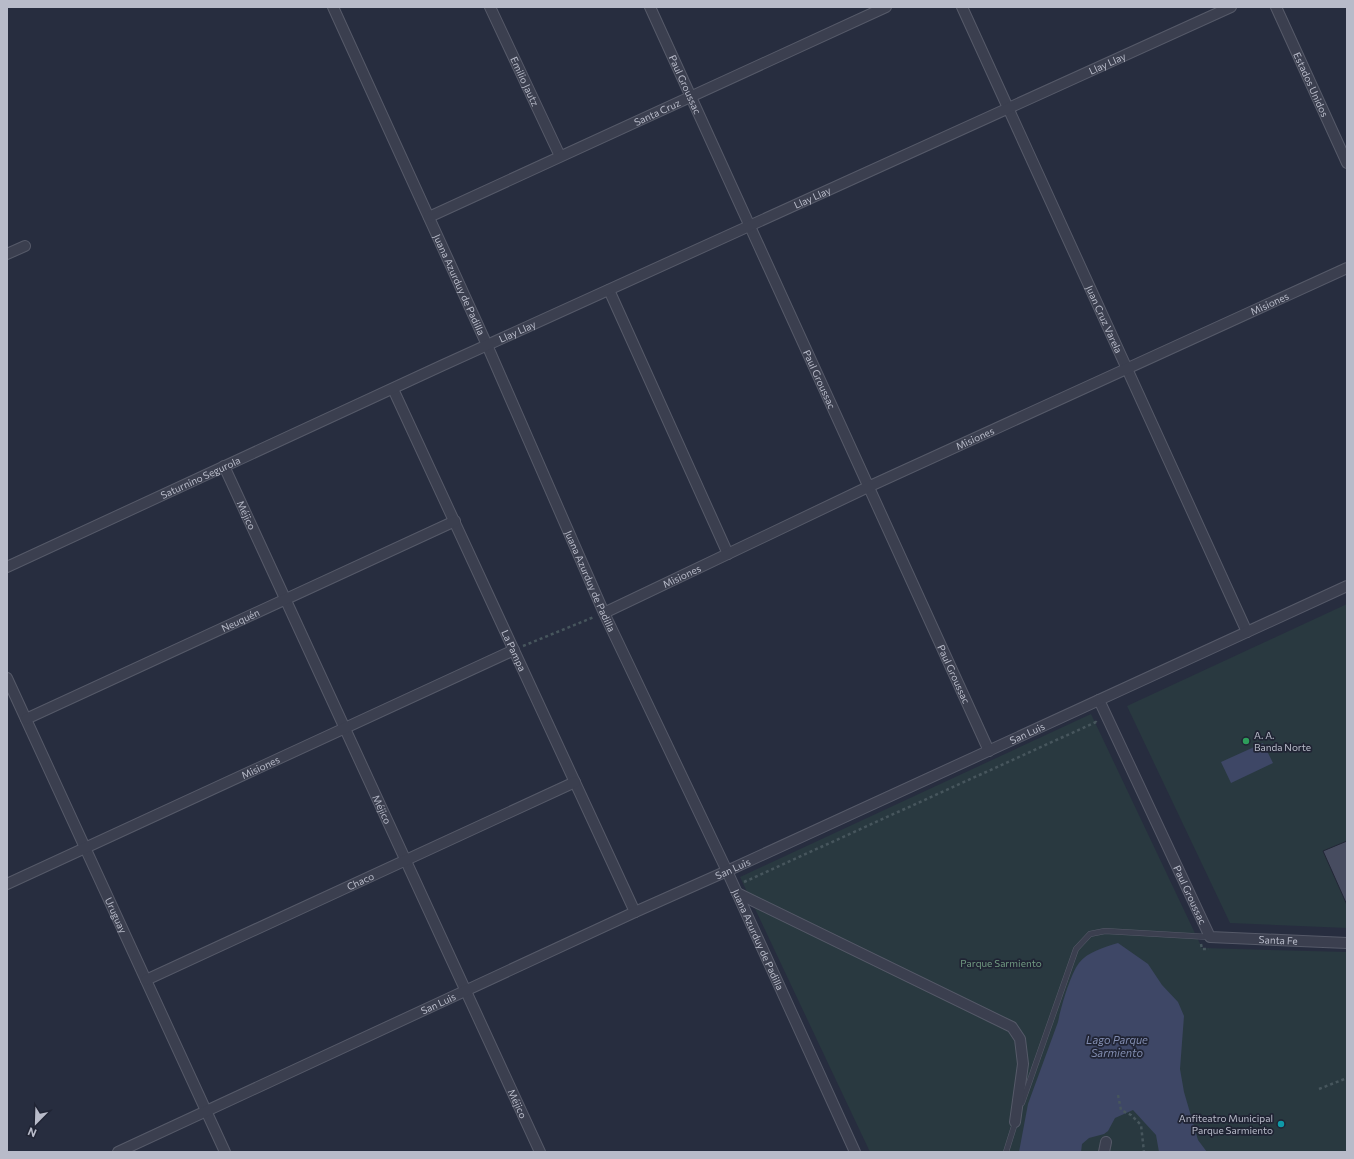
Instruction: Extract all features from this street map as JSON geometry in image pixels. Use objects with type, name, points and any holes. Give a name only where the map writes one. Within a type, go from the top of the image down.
[{"type":"street","name":"Juana Azurduy de Padilla","points":[[333,7],[487,345],[604,613],[727,871],[855,1152]]},
{"type":"street","name":"Emilio Jautz","points":[[490,7],[560,156]]},
{"type":"street","name":"Paul Groussac","points":[[650,7],[989,751]]},
{"type":"street","name":"Santa Cruz","points":[[429,217],[886,7]]},
{"type":"street","name":"Juan Cruz Varela","points":[[962,7],[1247,632]]},
{"type":"street","name":"Llay Llay","points":[[393,389],[1231,7]]},
{"type":"street","name":"Estados Unidos","points":[[1276,7],[1347,163]]},
{"type":"street","points":[[7,254],[25,246]]},
{"type":"street","name":"Misiones","points":[[604,613],[868,487],[1347,268]]},
{"type":"street","points":[[609,290],[728,554]]},
{"type":"street","name":"Saturnino Segurola","points":[[7,567],[393,389]]},
{"type":"street","name":"La Pampa","points":[[393,389],[635,912]]},
{"type":"street","name":"Méjico","points":[[224,466],[540,1152]]},
{"type":"street","name":"Neuquén","points":[[26,719],[455,521]]},
{"type":"street","name":"San Luis","points":[[118,1152],[466,992],[635,912],[1347,586]]},
{"type":"street","name":"Misiones","points":[[7,884],[344,727],[514,650]]},
{"type":"street","name":"Uruguay","points":[[7,678],[225,1152]]},
{"type":"street","name":"Paul Groussac","points":[[1099,700],[1210,937]]},
{"type":"street","name":"Chaco","points":[[146,980],[405,859],[575,782]]},
{"type":"street","points":[[737,893],[1012,1027],[1020,1040],[1023,1064],[1015,1122]]},
{"type":"street","name":"Santa Fe","points":[[1210,937],[1347,943]]},
{"type":"lane","points":[[1006,1152],[1015,1122],[1076,949],[1090,934],[1105,931],[1210,937]]},
{"type":"path","points":[[514,650],[604,613]]},
{"type":"path","points":[[751,900],[742,882],[1096,722],[1099,730]]},
{"type":"path","points":[[1197,936],[1202,948],[1217,949]]},
{"type":"path","points":[[1319,1089],[1347,1078]]},
{"type":"path","points":[[1118,1095],[1121,1110],[1131,1115],[1141,1125],[1144,1152]]},
{"type":"green space","name":"A. A. Banda Norte","points":[[1347,604],[1347,928],[1230,923],[1127,706]]},
{"type":"green space","name":"Parque Sarmiento","points":[[1091,714],[1202,948],[1347,952],[1347,1152],[870,1152],[740,877]]},
{"type":"water","points":[[1263,743],[1273,763],[1231,783],[1221,762]]},
{"type":"water","name":"Lago Parque Sarmiento","points":[[1118,943],[1148,964],[1162,985],[1178,1002],[1184,1016],[1180,1069],[1184,1092],[1198,1140],[1207,1152],[1159,1152],[1156,1135],[1133,1110],[1115,1118],[1108,1131],[1104,1134],[1089,1138],[1082,1144],[1081,1152],[1019,1152],[1028,1104],[1058,1022],[1072,975],[1082,959],[1097,950]]},
{"type":"building","points":[[1347,841],[1347,905],[1323,851]]},
{"type":"place","name":"A. A. Banda Norte","points":[[1246,741]]},
{"type":"place","name":"Anfiteatro Municipal Parque Sarmiento","points":[[1281,1124]]}]
